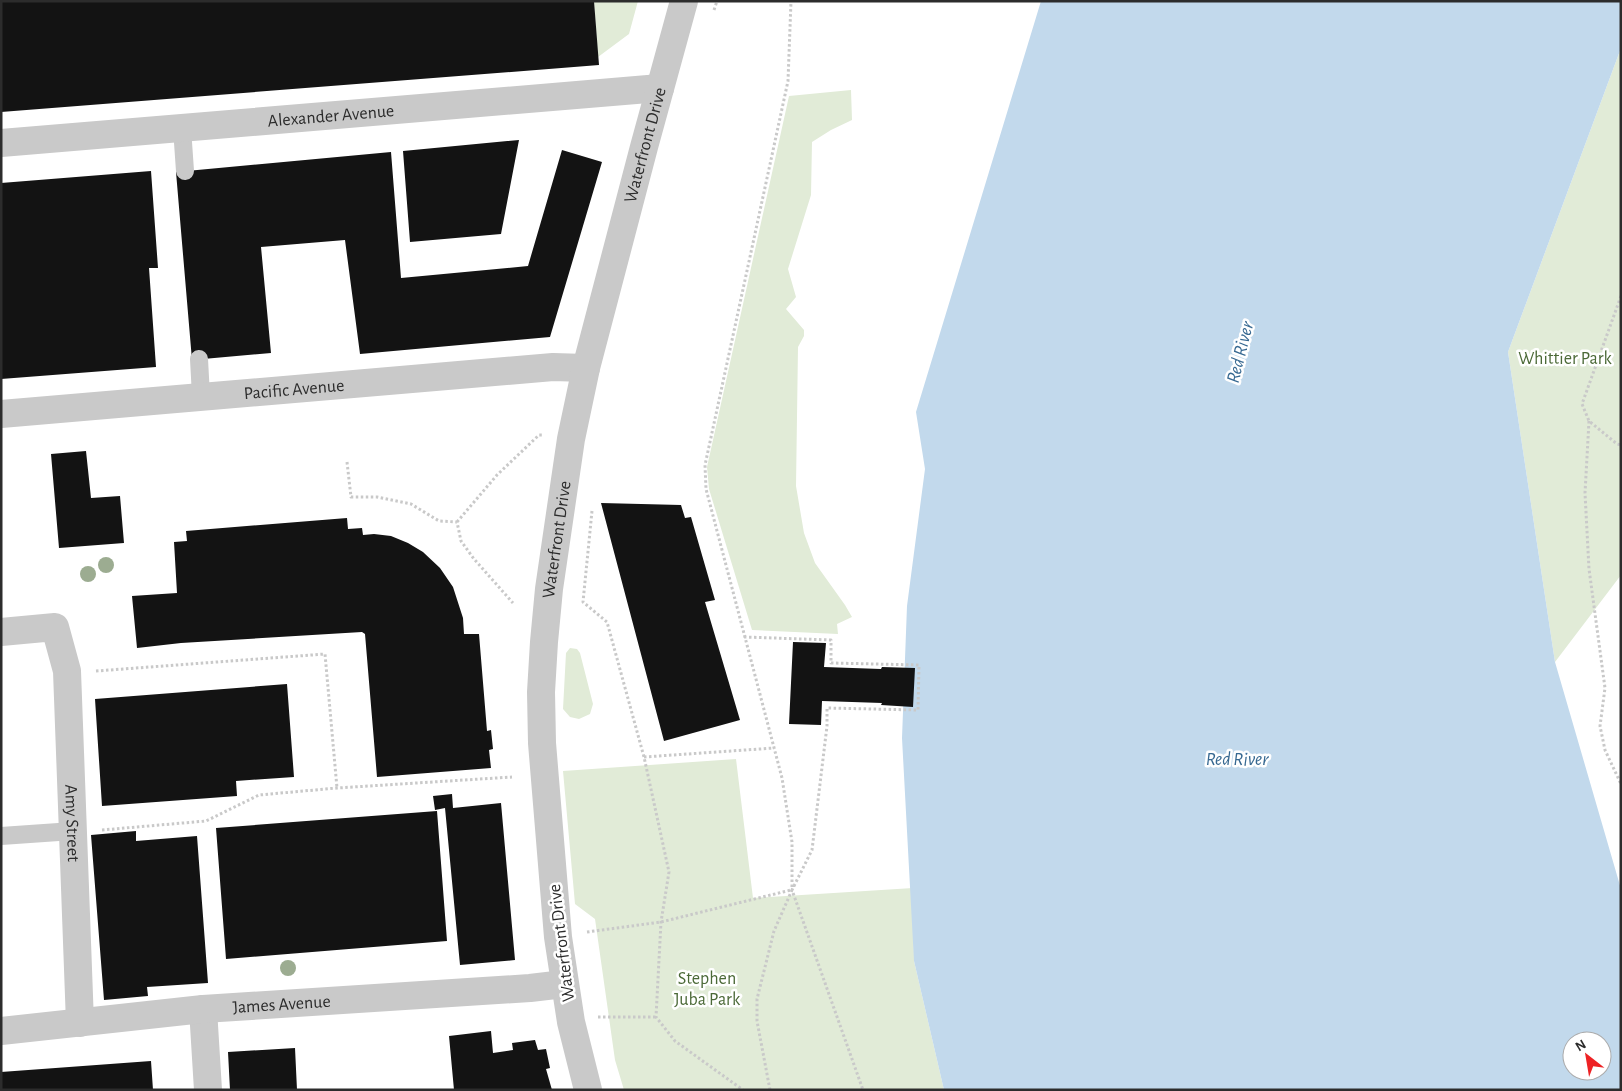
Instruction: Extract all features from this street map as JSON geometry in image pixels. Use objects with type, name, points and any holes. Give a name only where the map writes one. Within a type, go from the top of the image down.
[{"type":"street","name":"Waterfront Drive","points":[[588,1090],[571,1022],[564,984],[558,937],[542,743],[541,692],[549,589],[571,439],[586,368],[684,1]]},
{"type":"street","name":"Alexander Avenue","points":[[1,143],[660,88]]},
{"type":"street","name":"Pacific Avenue","points":[[1,414],[553,367],[586,368]]},
{"type":"street","name":"Amy Street","points":[[1,632],[55,627],[67,671],[86,831],[80,1022]]},
{"type":"street","name":"James Avenue","points":[[1,1031],[203,1010],[530,988],[564,984]]},
{"type":"street","points":[[203,1010],[208,1090]]},
{"type":"lane","points":[[182,128],[185,171]]},
{"type":"lane","points":[[199,359],[201,396]]},
{"type":"lane","points":[[1,836],[86,831]]},
{"type":"path","points":[[712,14],[717,1]]},
{"type":"path","points":[[791,1],[788,81],[704,465],[706,489],[782,778],[792,842],[792,890],[863,1090]]},
{"type":"path","points":[[1621,296],[1582,404],[1589,420],[1617,444],[1621,445]]},
{"type":"path","points":[[1589,420],[1585,493],[1589,569],[1605,688],[1600,726],[1605,750],[1621,784]]},
{"type":"path","points":[[456,522],[497,475],[539,435]]},
{"type":"path","points":[[347,462],[351,498],[377,497],[411,504],[439,521],[456,522]]},
{"type":"path","points":[[593,503],[583,602],[607,622],[644,757],[668,872],[661,922],[656,1017],[674,1041],[743,1090]]},
{"type":"path","points":[[456,522],[461,541],[474,559],[513,603]]},
{"type":"path","points":[[744,637],[831,640],[831,663],[919,665],[918,710],[828,708],[812,850],[774,932],[758,999],[757,1021],[770,1090]]},
{"type":"path","points":[[90,671],[326,654],[337,788]]},
{"type":"path","points":[[644,757],[774,748]]},
{"type":"path","points":[[86,831],[206,821],[259,795],[512,777]]},
{"type":"path","points":[[584,933],[661,922],[792,890]]},
{"type":"path","points":[[597,1017],[656,1017]]},
{"type":"green space","points":[[594,1],[638,1],[629,34],[598,57]]},
{"type":"green space","name":"Whittier Park","points":[[1621,48],[1621,575],[1555,662],[1508,352]]},
{"type":"green space","points":[[851,90],[852,120],[812,142],[811,195],[788,269],[796,297],[786,309],[804,330],[804,336],[798,347],[796,486],[804,533],[815,563],[852,617],[837,624],[838,634],[752,630],[709,489],[707,467],[789,96]]},
{"type":"green space","points":[[570,648],[577,649],[580,653],[593,704],[590,714],[579,719],[570,717],[563,709],[566,653]]},
{"type":"green space","name":"Stephen Juba Park","points":[[736,759],[753,898],[913,888],[914,961],[944,1090],[624,1090],[615,1060],[595,919],[575,904],[563,771]]},
{"type":"water","name":"Red River","points":[[1041,1],[1621,1],[1621,48],[1508,352],[1555,662],[1621,889],[1621,1090],[944,1090],[914,961],[902,738],[907,606],[925,469],[916,412]]},
{"type":"building","points":[[1,1],[594,1],[599,65],[1,112]]},
{"type":"building","points":[[519,140],[501,234],[410,242],[403,151]]},
{"type":"building","points":[[562,150],[602,162],[550,337],[360,354],[345,240],[261,247],[271,353],[192,360],[176,172],[391,152],[401,278],[528,266]]},
{"type":"building","points":[[151,171],[158,268],[149,268],[156,367],[1,379],[1,183]]},
{"type":"building","points":[[86,451],[91,498],[120,496],[124,543],[59,548],[51,454]]},
{"type":"building","points":[[601,503],[681,505],[685,518],[691,517],[715,600],[705,602],[740,720],[664,741]]},
{"type":"building","points":[[347,518],[348,529],[362,528],[363,535],[391,536],[423,552],[440,568],[453,587],[463,618],[464,634],[479,634],[487,731],[491,730],[493,749],[489,750],[491,768],[377,777],[365,634],[362,632],[181,643],[137,648],[132,596],[177,593],[174,542],[187,541],[186,531]]},
{"type":"building","points":[[793,642],[826,643],[824,667],[915,668],[913,707],[881,705],[882,703],[822,701],[821,725],[789,724]]},
{"type":"building","points":[[287,684],[294,777],[236,781],[237,796],[102,806],[95,699]]},
{"type":"building","points":[[452,794],[453,808],[501,803],[515,960],[460,965],[445,808],[435,810],[433,796]]},
{"type":"building","points":[[437,811],[447,941],[226,959],[216,828]]},
{"type":"building","points":[[136,831],[136,841],[197,836],[208,983],[147,987],[148,996],[104,1000],[91,835]]},
{"type":"building","points":[[491,1031],[493,1053],[513,1050],[512,1043],[535,1040],[538,1050],[546,1049],[550,1068],[546,1069],[552,1090],[454,1090],[449,1036]]},
{"type":"building","points":[[295,1048],[297,1090],[230,1090],[228,1052]]},
{"type":"building","points":[[151,1061],[153,1090],[1,1090],[1,1072]]}]
